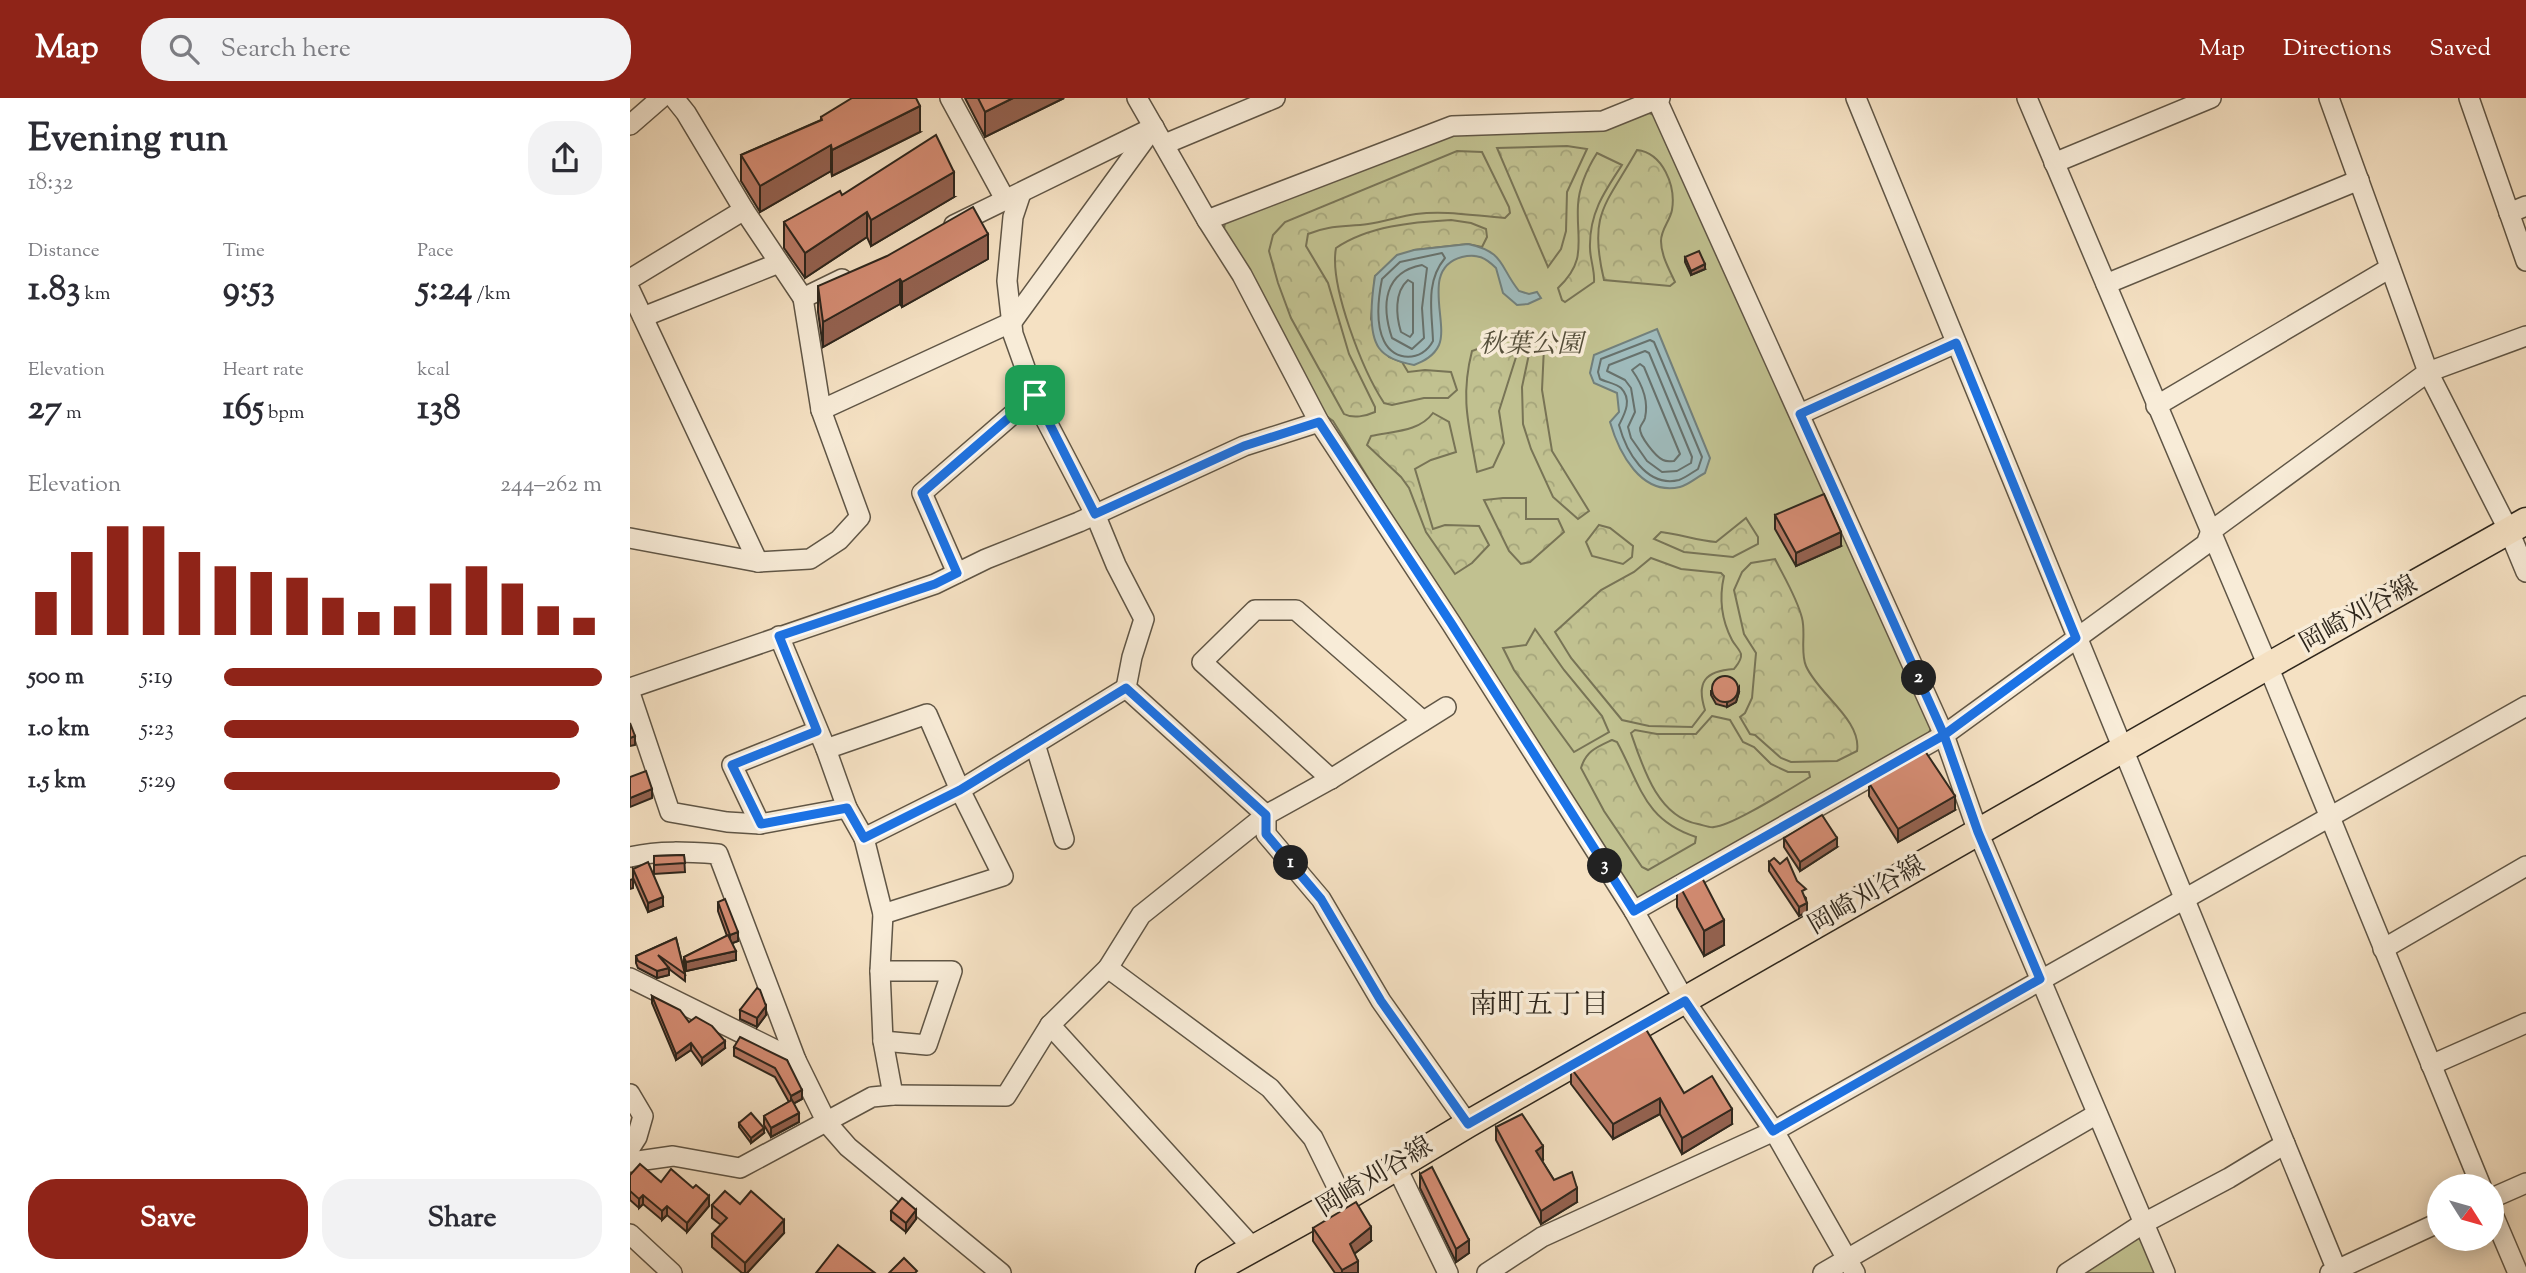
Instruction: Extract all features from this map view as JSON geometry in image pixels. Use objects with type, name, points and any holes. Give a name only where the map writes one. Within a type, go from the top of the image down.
[{"type":"main road","name":"岡崎刈谷線","points":[[1209,1273],[1343,1199],[1468,1124],[2517,526]]},
{"type":"street","points":[[636,113],[662,98]]},
{"type":"street","points":[[630,538],[758,562],[810,559],[839,540],[860,517],[821,410],[803,299],[674,98]]},
{"type":"street","points":[[1137,98],[1242,275],[1319,422],[1451,623],[1634,911],[1685,1001],[1773,1131],[1850,1267]]},
{"type":"street","points":[[1166,144],[1275,98]]},
{"type":"street","points":[[2026,98],[2268,666],[2476,1174]]},
{"type":"street","points":[[2054,163],[2211,98]]},
{"type":"street","points":[[2329,98],[2428,372],[2517,526],[2526,572]]},
{"type":"street","points":[[2469,98],[2518,209],[2526,261]]},
{"type":"street","points":[[864,838],[960,790],[1126,688],[1144,619],[1035,395],[1013,334],[1007,281],[1014,197],[953,99]]},
{"type":"street","points":[[1207,220],[1452,126],[1603,121],[1658,99],[1944,735],[1978,832],[2165,1273]]},
{"type":"street","points":[[1862,100],[1956,343],[2335,1272],[2427,1228]]},
{"type":"street","points":[[935,234],[1154,127]]},
{"type":"street","points":[[821,410],[1012,322],[1154,127]]},
{"type":"street","points":[[2106,284],[2358,180]]},
{"type":"street","points":[[630,279],[744,210]]},
{"type":"street","points":[[643,317],[779,263]]},
{"type":"street","points":[[803,299],[864,268]]},
{"type":"street","points":[[2156,406],[2390,268]]},
{"type":"street","points":[[630,290],[758,562]]},
{"type":"street","points":[[1634,911],[1944,735],[2206,544],[2211,531],[2428,372],[2526,336]]},
{"type":"street","points":[[1800,414],[1956,343]]},
{"type":"street","points":[[957,573],[922,493],[1035,395]]},
{"type":"street","points":[[630,688],[935,584],[1244,446],[1319,422]]},
{"type":"street","points":[[1331,779],[1202,662],[1255,610],[1296,610],[1423,721]]},
{"type":"street","points":[[779,636],[826,749],[847,808],[864,838],[883,914],[880,971],[883,1041],[893,1095]]},
{"type":"street","points":[[1126,688],[1266,815],[1266,834],[1321,899],[1381,1001],[1468,1124]]},
{"type":"street","points":[[630,693],[670,812],[727,822],[761,824],[847,808]]},
{"type":"street","points":[[630,1162],[673,1156],[740,1168],[873,1097],[1006,1096],[1050,1025],[1108,968],[1141,915],[1266,815],[1331,779],[1446,706]]},
{"type":"street","points":[[1486,1273],[1542,1237],[1773,1131],[2526,706]]},
{"type":"street","points":[[826,749],[927,714],[960,790],[1003,876],[883,914]]},
{"type":"street","points":[[761,824],[732,765],[817,731]]},
{"type":"street","points":[[1035,744],[1064,839]]},
{"type":"street","points":[[630,857],[688,852],[718,855],[796,1060],[827,1123],[848,1147],[1001,1273]]},
{"type":"street","points":[[2383,949],[2526,866]]},
{"type":"street","points":[[1108,968],[1270,1088],[1313,1138],[1343,1199]]},
{"type":"street","points":[[880,971],[952,971],[927,1045],[883,1041]]},
{"type":"street","points":[[630,978],[796,1060]]},
{"type":"street","points":[[2431,1065],[2526,1023]]},
{"type":"street","points":[[1050,1025],[1253,1248]]},
{"type":"street","points":[[630,1094],[643,1116],[637,1137],[630,1148]]},
{"type":"street","points":[[1823,1273],[1850,1267],[2097,1114]]},
{"type":"street","points":[[2067,1273],[2144,1223],[2229,1178],[2285,1144]]},
{"type":"street","points":[[1396,1166],[1448,1273]]},
{"type":"street","points":[[2504,1193],[2526,1183]]},
{"type":"street","points":[[630,1234],[671,1273]]},
{"type":"street","points":[[2504,1240],[2518,1273]]},
{"type":"green space","name":"秋葉公園","points":[[1647,112],[1656,116],[1932,726],[1928,735],[1638,900],[1451,612],[1333,421],[1322,413],[1224,229],[1225,222],[1454,133],[1602,131]]},
{"type":"green space","points":[[1567,146],[1587,149],[1567,192],[1566,231],[1561,249],[1548,267],[1497,148]]},
{"type":"green space","points":[[1637,150],[1654,157],[1670,181],[1672,210],[1662,233],[1661,246],[1675,282],[1670,286],[1604,280],[1598,239],[1599,224],[1609,198]]},
{"type":"green space","points":[[1457,151],[1482,152],[1509,207],[1510,213],[1505,218],[1427,213],[1308,234],[1306,246],[1328,283],[1349,354],[1375,407],[1375,412],[1368,415],[1348,416],[1344,414],[1291,318],[1269,251],[1273,235],[1285,222]]},
{"type":"green space","points":[[1597,153],[1622,165],[1604,194],[1592,224],[1590,248],[1594,282],[1565,302],[1558,288],[1574,268],[1577,259],[1579,198],[1584,178]]},
{"type":"green space","points":[[1451,220],[1486,229],[1487,237],[1482,247],[1468,244],[1414,250],[1375,276],[1371,319],[1389,357],[1402,362],[1408,372],[1451,372],[1457,390],[1448,398],[1424,398],[1392,405],[1384,403],[1367,371],[1350,328],[1338,284],[1336,248],[1376,230]]},
{"type":"green space","points":[[1488,345],[1505,348],[1517,354],[1499,411],[1504,443],[1493,467],[1477,472],[1467,412],[1468,368],[1472,351]]},
{"type":"green space","points":[[1544,347],[1542,390],[1552,451],[1589,511],[1578,519],[1553,497],[1531,449],[1523,424],[1522,387],[1529,354]]},
{"type":"green space","points":[[1433,413],[1449,422],[1456,452],[1431,460],[1415,469],[1433,529],[1445,525],[1479,526],[1489,545],[1472,563],[1455,574],[1426,532],[1409,488],[1367,445],[1371,436],[1413,427]]},
{"type":"green space","points":[[1526,498],[1526,519],[1558,519],[1564,532],[1530,562],[1521,564],[1509,551],[1484,500]]},
{"type":"green space","points":[[1746,518],[1758,537],[1758,544],[1733,557],[1684,552],[1654,539],[1661,532],[1716,542]]},
{"type":"green space","points":[[1599,525],[1610,528],[1633,546],[1632,557],[1623,564],[1592,556],[1586,542]]},
{"type":"green space","points":[[1651,558],[1681,569],[1721,573],[1724,576],[1721,600],[1723,616],[1741,658],[1734,669],[1716,672],[1705,680],[1702,700],[1705,710],[1692,727],[1649,726],[1622,720],[1571,658],[1555,632],[1601,590],[1634,572]]},
{"type":"green space","points":[[1775,559],[1794,595],[1802,618],[1806,666],[1846,718],[1857,740],[1857,751],[1837,761],[1791,762],[1781,758],[1755,735],[1750,734],[1740,717],[1752,698],[1756,653],[1744,634],[1734,590],[1742,572],[1751,563]]},
{"type":"green space","points":[[1535,629],[1602,716],[1609,732],[1574,752],[1514,670],[1503,648],[1526,645]]},
{"type":"green space","points":[[1712,716],[1730,720],[1743,742],[1754,747],[1771,764],[1788,772],[1809,772],[1810,777],[1723,825],[1711,827],[1684,820],[1672,812],[1654,789],[1631,733],[1635,730],[1657,734],[1696,734]]},
{"type":"green space","points":[[1612,740],[1617,742],[1654,811],[1679,830],[1696,837],[1695,843],[1648,870],[1642,867],[1604,811],[1581,768],[1589,754]]},
{"type":"green space","points":[[2144,1223],[2165,1273],[2072,1273]]},
{"type":"water","points":[[1468,244],[1489,251],[1495,256],[1519,291],[1529,294],[1537,292],[1541,298],[1528,304],[1517,305],[1503,293],[1496,268],[1492,264],[1477,256],[1462,257],[1449,263],[1442,272],[1438,296],[1441,335],[1434,352],[1414,365],[1386,355],[1375,341],[1373,332],[1371,313],[1375,276],[1397,255],[1414,250]]},
{"type":"water","points":[[1657,329],[1710,458],[1705,473],[1680,487],[1654,485],[1643,479],[1626,459],[1610,422],[1619,412],[1617,393],[1594,383],[1590,373],[1594,355]]},
{"type":"building","points":[[852,98],[916,98],[920,106],[832,150],[831,145],[760,186],[741,155],[822,120],[821,117]]},
{"type":"building","points":[[978,98],[1013,98],[985,112]]},
{"type":"building","points":[[936,135],[954,172],[871,220],[867,212],[805,253],[784,222],[840,191],[842,195]]},
{"type":"building","points":[[973,207],[988,234],[823,322],[818,286],[887,256]]},
{"type":"building","points":[[1699,251],[1705,264],[1691,271],[1685,257]]},
{"type":"building","points":[[1824,494],[1841,532],[1796,553],[1775,515]]},
{"type":"building","points":[[1725,676],[1734,680],[1738,689],[1734,698],[1725,702],[1716,698],[1712,689],[1716,680]]},
{"type":"building","points":[[630,723],[635,736],[630,738]]},
{"type":"building","points":[[1925,751],[1955,796],[1898,829],[1869,783]]},
{"type":"building","points":[[646,771],[652,789],[630,798],[630,777]]},
{"type":"building","points":[[1822,815],[1837,838],[1800,862],[1784,838]]},
{"type":"building","points":[[684,855],[685,863],[654,865],[654,856]]},
{"type":"building","points":[[1774,858],[1780,864],[1787,858],[1797,881],[1806,889],[1802,891],[1807,903],[1799,907],[1769,862]]},
{"type":"building","points":[[648,862],[663,897],[648,903],[633,869]]},
{"type":"building","points":[[1698,870],[1724,920],[1704,931],[1677,881]]},
{"type":"building","points":[[725,899],[738,932],[730,935],[718,902]]},
{"type":"building","points":[[728,935],[736,951],[686,962],[684,957]]},
{"type":"building","points":[[676,938],[685,974],[658,955],[669,968],[657,971],[638,961],[636,956]]},
{"type":"building","points":[[757,988],[766,1006],[757,1018],[740,1010]]},
{"type":"building","points":[[652,996],[680,1010],[689,1022],[696,1017],[712,1026],[725,1041],[702,1058],[691,1043],[676,1054]]},
{"type":"building","points":[[1644,1026],[1684,1093],[1712,1076],[1732,1109],[1682,1138],[1660,1098],[1613,1124],[1571,1068]]},
{"type":"building","points":[[740,1037],[787,1060],[802,1090],[791,1096],[775,1068],[734,1047]]},
{"type":"building","points":[[792,1100],[799,1113],[771,1128],[764,1116]]},
{"type":"building","points":[[751,1113],[764,1128],[751,1138],[739,1123]]},
{"type":"building","points":[[1522,1114],[1543,1146],[1536,1151],[1554,1180],[1572,1172],[1577,1188],[1541,1211],[1496,1127]]},
{"type":"building","points":[[640,1164],[661,1182],[671,1169],[693,1188],[696,1185],[709,1196],[687,1223],[667,1206],[662,1211],[643,1195],[639,1199],[630,1191],[630,1175]]},
{"type":"building","points":[[1432,1167],[1469,1240],[1456,1249],[1420,1174]]},
{"type":"building","points":[[725,1191],[740,1204],[751,1191],[784,1220],[745,1263],[712,1234],[727,1218],[712,1205]]},
{"type":"building","points":[[902,1198],[916,1210],[906,1223],[891,1211]]},
{"type":"building","points":[[1356,1202],[1371,1227],[1350,1244],[1358,1261],[1342,1270],[1313,1228]]},
{"type":"building","points":[[838,1245],[875,1273],[816,1273]]},
{"type":"building","points":[[904,1258],[917,1271],[915,1273],[889,1273]]},
{"type":"district","name":"南町五丁目","points":[[1539,1006]]},
{"type":"route","points":[[1035,395],[922,493],[957,573],[875,606],[779,636],[817,731],[732,765],[761,824],[847,808],[864,838],[960,790],[1126,688],[1266,815],[1266,834],[1321,899],[1381,1001],[1468,1124],[1685,1001],[1773,1131],[2040,979],[1978,832],[1944,735],[1800,414],[1956,343],[2076,638],[1944,735],[1634,911],[1451,623],[1319,422],[1244,446],[1095,514],[1035,395]]}]
